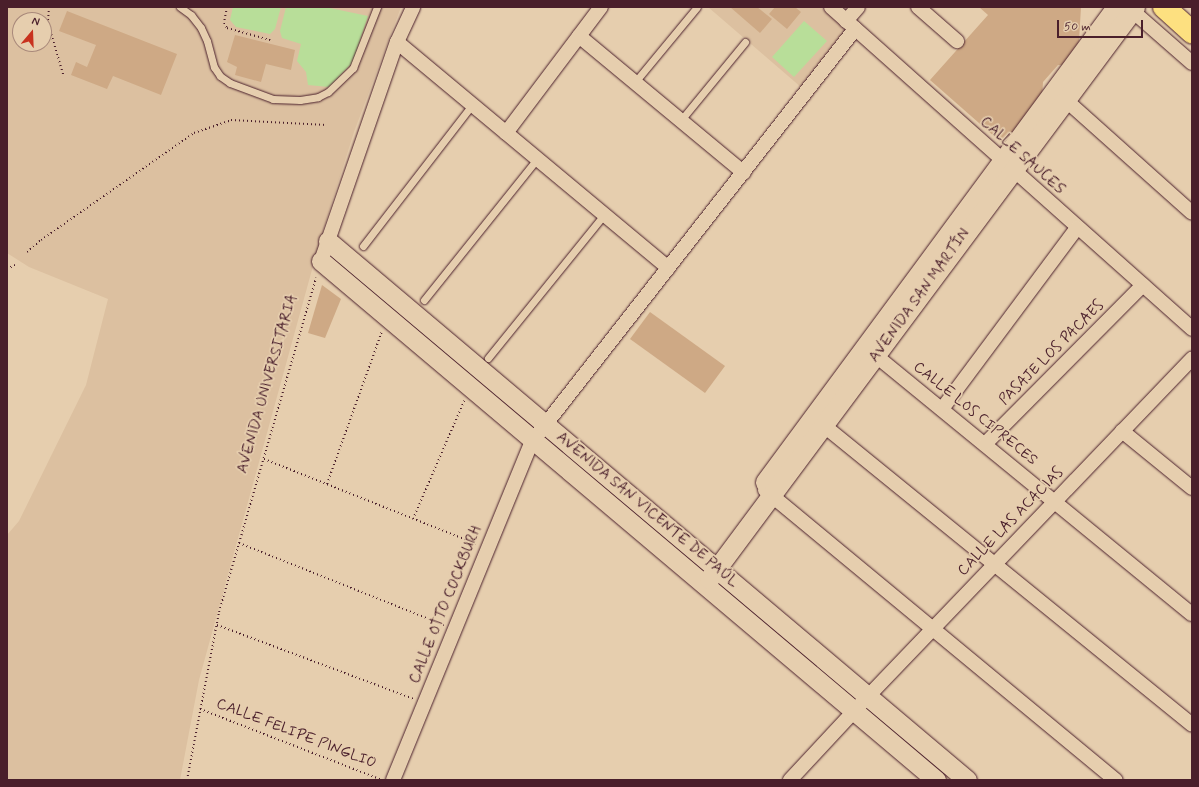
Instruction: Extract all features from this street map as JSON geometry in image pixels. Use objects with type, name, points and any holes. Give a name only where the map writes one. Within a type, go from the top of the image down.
[{"type":"highway","points":[[1164,7],[1192,32]]},
{"type":"street","points":[[321,261],[397,42],[413,7]]},
{"type":"street","points":[[506,133],[601,7]]},
{"type":"street","name":"CALLE SAUCES","points":[[831,7],[1077,228],[1192,328]]},
{"type":"street","name":"CALLE OTTO COCKBURH","points":[[393,780],[531,443],[586,369],[744,173],[851,25],[858,7]]},
{"type":"street","points":[[918,7],[956,41]]},
{"type":"street","points":[[1128,8],[1192,63]]},
{"type":"street","name":"AVENIDA SAN MARTÍN","points":[[700,581],[871,352],[1060,94],[1128,8]]},
{"type":"street","points":[[579,36],[744,173]]},
{"type":"street","points":[[397,42],[668,268]]},
{"type":"street","points":[[1060,94],[1192,213]]},
{"type":"street","points":[[942,409],[1077,228]]},
{"type":"street","name":"AVENIDA SAN VICENTE DE PAÚL","points":[[328,241],[967,780]]},
{"type":"street","name":"AVENIDA SAN VICENTE DE PAÚL","points":[[321,261],[936,780]]},
{"type":"street","name":"PASAJE LOS PACAES","points":[[985,444],[1143,285]]},
{"type":"street","name":"CALLE LOS CIPRECES","points":[[871,352],[1192,614]]},
{"type":"street","name":"CALLE LAS ACACIAS","points":[[790,780],[867,696],[1192,358]]},
{"type":"street","points":[[818,422],[1192,724]]},
{"type":"street","points":[[1122,431],[1192,488]]},
{"type":"street","points":[[767,491],[1115,780]]},
{"type":"lane","points":[[180,7],[191,15],[201,28],[207,41],[214,67],[220,76],[273,99],[300,100],[318,98],[328,92],[353,68],[377,7]]},
{"type":"lane","points":[[635,82],[697,7]]},
{"type":"lane","points":[[680,120],[745,42]]},
{"type":"lane","points":[[363,246],[472,105]]},
{"type":"lane","points":[[424,300],[537,159]]},
{"type":"lane","points":[[488,358],[604,215]]},
{"type":"path","points":[[49,7],[48,23],[64,77]]},
{"type":"path","points":[[227,7],[224,23],[226,28],[270,40]]},
{"type":"path","points":[[27,252],[41,240],[194,133],[231,120],[327,125]]},
{"type":"path","name":"AVENIDA UNIVERSITARIA","points":[[187,780],[217,625],[239,543],[321,261]]},
{"type":"path","points":[[7,269],[15,265]]},
{"type":"path","points":[[327,484],[387,317]]},
{"type":"path","points":[[413,519],[470,386]]},
{"type":"path","points":[[264,459],[488,549]]},
{"type":"path","points":[[239,543],[455,629]]},
{"type":"path","points":[[217,625],[424,703]]},
{"type":"path","name":"CALLE FELIPE PINGLIO","points":[[200,709],[383,780]]},
{"type":"shaded area","points":[[7,7],[401,7],[354,132],[321,237],[199,680],[180,780],[7,780],[7,535],[19,521],[86,385],[108,299],[29,267],[7,253]]},
{"type":"shaded area","points":[[708,7],[820,7],[848,31],[802,88]]},
{"type":"green space","points":[[233,7],[281,7],[275,29],[270,34],[236,27],[230,20]]},
{"type":"green space","points":[[286,7],[325,7],[368,16],[353,62],[329,87],[308,85],[306,72],[297,61],[301,44],[282,38],[280,31]]},
{"type":"green space","points":[[804,21],[827,41],[794,77],[772,57]]},
{"type":"building","points":[[730,7],[757,7],[772,19],[760,33]]},
{"type":"building","points":[[775,7],[795,7],[801,12],[787,29],[769,14]]},
{"type":"building","points":[[979,7],[1081,7],[1079,41],[1069,65],[1058,65],[1043,82],[1042,97],[1004,145],[930,80],[988,15]]},
{"type":"building","points":[[67,11],[177,54],[161,95],[113,76],[107,89],[71,75],[76,62],[87,67],[96,45],[59,31]]},
{"type":"building","points":[[235,35],[295,50],[291,70],[266,64],[261,82],[235,75],[237,67],[227,62]]},
{"type":"building","points":[[322,285],[341,299],[325,338],[308,333]]},
{"type":"building","points":[[650,312],[725,366],[705,393],[630,339]]}]
